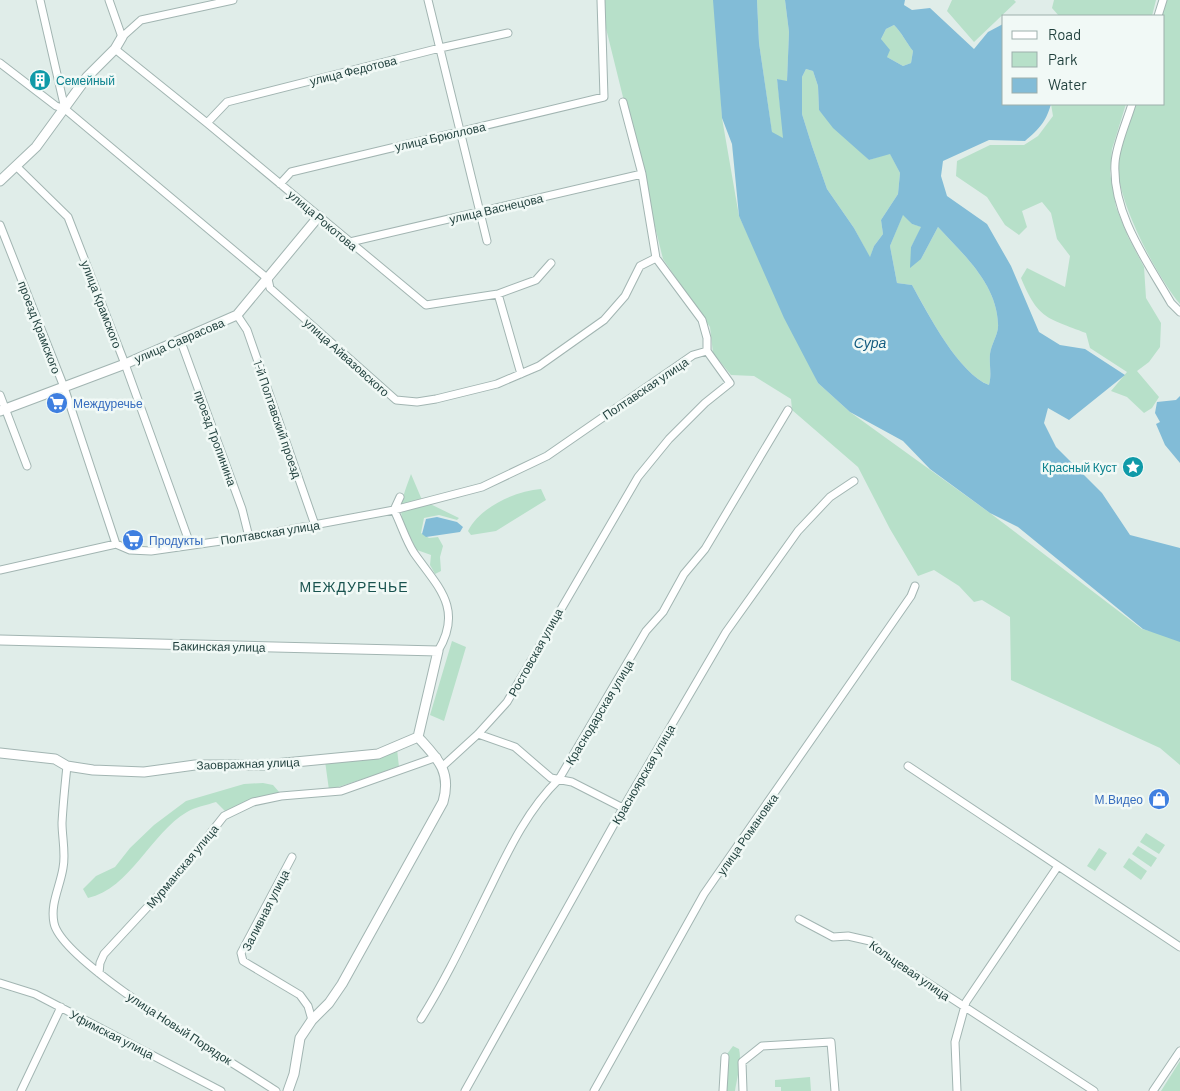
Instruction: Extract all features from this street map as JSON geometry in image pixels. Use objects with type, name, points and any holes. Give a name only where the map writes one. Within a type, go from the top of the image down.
[{"type":"street","points":[[40,0],[66,109]]},
{"type":"street","points":[[109,0],[122,37]]},
{"type":"street","points":[[0,181],[36,147],[66,109],[87,77],[115,49],[122,37],[141,20],[233,0]]},
{"type":"street","points":[[428,0],[486,241]]},
{"type":"street","name":"улица Брюллова","points":[[280,184],[291,172],[604,97],[601,0]]},
{"type":"street","points":[[1158,15],[1163,0]]},
{"type":"street","name":"улица Федотова","points":[[207,123],[227,102],[440,48],[508,33]]},
{"type":"street","name":"улица Рокотова","points":[[115,49],[426,305],[498,294],[536,280],[550,263]]},
{"type":"street","name":"улица Айвазовского","points":[[0,63],[56,106],[66,109],[268,279],[270,288],[396,400],[417,402],[436,399],[497,384],[539,366],[604,320],[625,296],[640,266],[656,258]]},
{"type":"street","points":[[623,102],[642,174],[656,258],[702,320],[707,338],[707,351]]},
{"type":"street","points":[[1132,105],[1115,162],[1118,194],[1128,226],[1171,303],[1180,312]]},
{"type":"street","name":"улица Крамского","points":[[16,166],[68,217],[125,364],[190,544]]},
{"type":"street","name":"улица Васнецова","points":[[350,242],[642,174]]},
{"type":"street","name":"улица Саврасова","points":[[3,410],[125,364],[237,315],[319,216]]},
{"type":"street","name":"проезд Крамского","points":[[0,225],[64,387],[116,544]]},
{"type":"street","points":[[498,294],[521,374]]},
{"type":"street","name":"1-й Полтавский проезд","points":[[237,315],[247,330],[315,525]]},
{"type":"street","name":"проезд Тропинина","points":[[180,340],[242,509],[250,537]]},
{"type":"street","name":"Ростовская улица","points":[[443,766],[478,734],[508,702],[579,575],[638,478],[669,439],[705,402],[730,383],[707,351]]},
{"type":"street","name":"Полтавская улица","points":[[0,570],[116,544],[130,550],[151,551],[250,537],[394,510],[482,487],[547,456],[693,356],[707,351]]},
{"type":"street","points":[[0,395],[3,410],[27,466]]},
{"type":"street","name":"Краснодарская улица","points":[[421,1019],[441,988],[527,818],[545,792],[559,779],[646,631],[663,612],[684,574],[705,548],[788,410]]},
{"type":"street","name":"Красноярская улица","points":[[465,1091],[623,808],[726,632],[768,570],[798,531],[830,497],[854,481]]},
{"type":"street","points":[[288,1091],[294,1074],[300,1038],[312,1020],[329,1004],[342,984],[443,802],[446,790],[443,766],[418,736],[438,651],[445,640],[448,612],[444,596],[435,578],[413,552],[394,510],[400,498]]},
{"type":"street","name":"улица Романовка","points":[[594,1091],[704,894],[906,604],[915,586]]},
{"type":"street","name":"Бакинская улица","points":[[0,640],[438,651]]},
{"type":"street","points":[[478,734],[516,746],[551,778],[572,782],[623,808]]},
{"type":"street","name":"Заовражная улица","points":[[0,753],[55,759],[67,766],[93,770],[144,772],[195,766],[264,765],[378,754],[418,736]]},
{"type":"street","name":"Мурманская улица","points":[[99,973],[100,963],[104,954],[179,873],[224,816],[253,802],[281,796],[341,791],[436,757]]},
{"type":"street","name":"улица Новый Порядок","points":[[67,766],[62,822],[64,867],[52,911],[54,926],[69,947],[85,962],[137,1002],[276,1091]]},
{"type":"street","points":[[908,766],[1180,947]]},
{"type":"street","name":"Заливная улица","points":[[292,856],[241,953],[243,961],[300,995],[308,1006],[312,1020]]},
{"type":"street","name":"Кольцевая улица","points":[[964,1007],[1058,866]]},
{"type":"street","name":"Кольцевая улица","points":[[799,919],[833,937],[848,936],[870,940],[882,953],[1094,1091]]},
{"type":"street","name":"Уфимская улица","points":[[0,983],[35,994],[221,1091]]},
{"type":"street","points":[[21,1091],[61,1007]]},
{"type":"street","points":[[957,1091],[955,1042],[964,1007]]},
{"type":"street","points":[[743,1091],[742,1062],[762,1046],[831,1042],[835,1091]]},
{"type":"street","points":[[1154,1091],[1180,1051]]},
{"type":"street","points":[[723,1091],[725,1057]]},
{"type":"green space","points":[[599,0],[716,0],[722,118],[739,216],[818,383],[850,412],[990,513],[1142,629],[1180,639],[1180,765],[1160,748],[1011,680],[1010,617],[982,600],[974,602],[959,586],[934,570],[918,576],[890,529],[858,467],[792,410],[791,399],[754,376],[731,375],[713,353],[710,327],[663,259]]},
{"type":"green space","points":[[757,0],[785,0],[789,32],[787,82],[777,79],[784,139],[772,133],[759,43]]},
{"type":"green space","points":[[952,0],[1014,0],[1016,2],[974,42],[947,11]]},
{"type":"green space","points":[[1054,0],[1156,0],[1152,15],[1058,15],[1052,8]]},
{"type":"green space","points":[[1166,0],[1180,0],[1180,304],[1149,257],[1130,216],[1123,196],[1118,162],[1136,105],[1165,105],[1165,15],[1162,15]]},
{"type":"green space","points":[[894,25],[913,51],[911,63],[903,66],[887,57],[881,39],[886,29]]},
{"type":"green space","points":[[806,69],[813,71],[818,86],[819,110],[869,160],[890,153],[900,173],[898,194],[881,220],[883,234],[874,246],[870,258],[854,228],[827,189],[812,146],[802,114],[802,77]]},
{"type":"green space","points":[[1051,105],[1126,105],[1112,149],[1110,173],[1116,207],[1128,237],[1144,267],[1146,298],[1161,323],[1160,347],[1149,362],[1137,371],[1159,397],[1152,408],[1144,413],[1127,397],[1111,391],[1127,372],[1090,348],[1086,333],[1045,315],[1027,292],[1021,278],[1027,268],[1065,287],[1070,256],[1057,239],[1051,213],[1042,202],[1022,211],[1027,227],[1019,235],[1005,225],[987,197],[956,176],[957,161],[990,145],[1024,145],[1038,136],[1053,116]]},
{"type":"green space","points":[[903,214],[912,224],[922,227],[911,247],[921,259],[938,227],[968,259],[992,296],[996,309],[998,328],[990,354],[989,385],[966,369],[955,356],[912,285],[897,283],[890,246]]},
{"type":"green space","points":[[411,474],[422,500],[459,518],[457,520],[439,515],[424,518],[421,533],[429,538],[438,537],[443,546],[440,557],[441,571],[435,574],[430,565],[431,555],[417,550],[401,513],[403,498]]},
{"type":"green space","points":[[541,489],[546,500],[496,531],[471,535],[468,531],[481,515],[499,502],[520,493]]},
{"type":"green space","points":[[452,641],[466,647],[444,721],[430,715]]},
{"type":"green space","points":[[397,749],[399,767],[329,790],[325,761]]},
{"type":"green space","points":[[263,783],[273,785],[280,793],[252,799],[225,811],[216,802],[190,810],[174,821],[162,833],[116,884],[103,893],[88,898],[83,889],[96,876],[115,867],[130,848],[154,825],[186,801],[244,784]]},
{"type":"green space","points":[[1146,833],[1165,845],[1159,854],[1140,842]]},
{"type":"green space","points":[[1138,846],[1157,858],[1151,867],[1132,854]]},
{"type":"green space","points":[[1099,848],[1107,853],[1095,871],[1087,866]]},
{"type":"green space","points":[[1129,858],[1147,871],[1141,880],[1123,867]]},
{"type":"green space","points":[[733,1046],[739,1049],[738,1075],[735,1091],[725,1091],[727,1054]]},
{"type":"green space","points":[[1180,1061],[1180,1091],[1161,1091]]},
{"type":"green space","points":[[810,1077],[811,1091],[781,1091],[781,1087],[775,1087],[775,1080]]},
{"type":"water","name":"Сура","points":[[713,0],[757,0],[759,43],[772,132],[783,138],[777,79],[787,81],[789,32],[785,0],[905,0],[904,5],[912,10],[930,8],[974,49],[988,32],[1002,25],[1002,105],[1051,105],[1047,116],[1025,141],[989,140],[943,161],[941,176],[947,196],[987,224],[1011,266],[1039,332],[1060,345],[1085,349],[1125,375],[1069,420],[1048,408],[1044,423],[1056,447],[1102,493],[1130,535],[1180,548],[1180,642],[1143,629],[1018,527],[990,513],[930,469],[903,441],[850,412],[818,383],[784,318],[739,216],[732,144],[722,118]],"holes":[[[894,25],[913,51],[911,63],[903,66],[887,57],[890,50],[881,39],[886,29]],[[806,69],[813,71],[818,86],[819,110],[833,128],[869,160],[890,154],[900,173],[898,194],[881,220],[883,234],[874,246],[870,257],[854,228],[827,189],[812,146],[802,114],[802,77]],[[903,215],[912,224],[921,227],[911,247],[910,268],[921,259],[938,227],[968,259],[992,296],[998,324],[990,354],[989,385],[978,379],[967,369],[945,342],[912,285],[897,283],[890,246]]]},
{"type":"water","points":[[1180,396],[1180,463],[1165,445],[1156,424],[1160,422],[1155,413],[1157,402],[1176,400]]},
{"type":"water","points":[[437,517],[457,522],[463,527],[460,532],[426,537],[422,534],[426,519]]},
{"type":"place","name":"Семейный","points":[[40,80]]},
{"type":"place","name":"Междуречье","points":[[57,403]]},
{"type":"place","name":"Красный Куст","points":[[1133,467]]},
{"type":"place","name":"Продукты","points":[[133,540]]},
{"type":"place","name":"М.Видео","points":[[1159,799]]},
{"type":"district","name":"МЕЖДУРЕЧЬЕ","points":[[354,586]]}]
